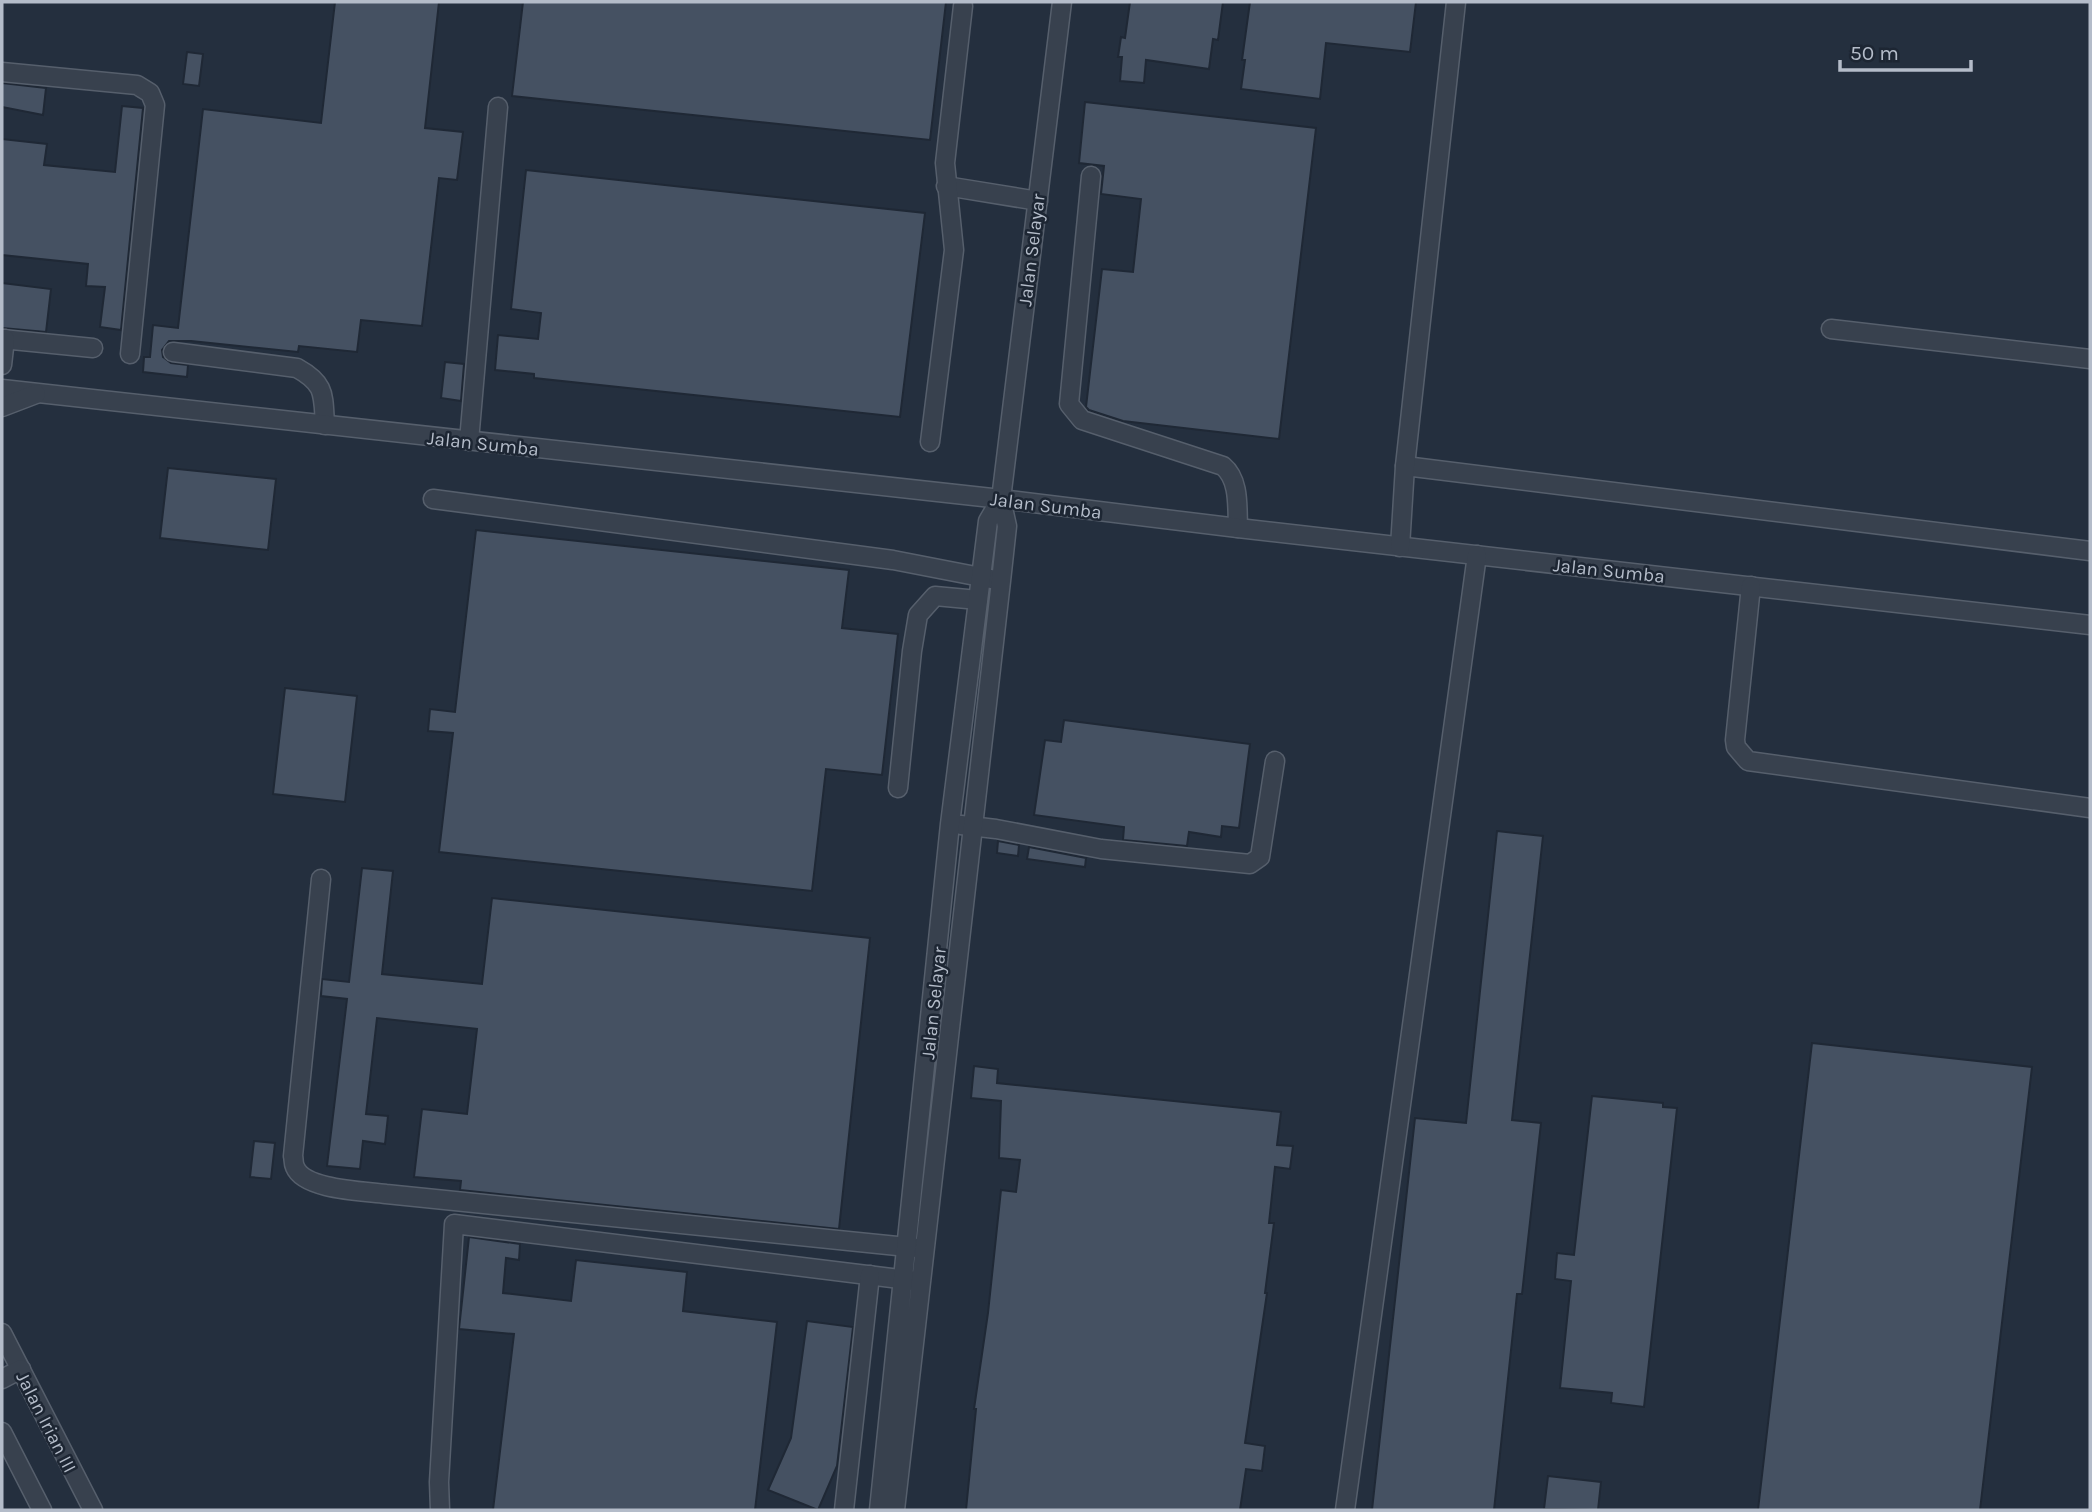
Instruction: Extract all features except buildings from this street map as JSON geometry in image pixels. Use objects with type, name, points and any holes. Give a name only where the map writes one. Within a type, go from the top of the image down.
[{"type":"street","name":"Jalan Selayar","points":[[895,1510],[903,1364],[912,1281],[940,1111],[1007,526],[1001,499],[1062,2]]},
{"type":"street","points":[[1400,547],[1405,466],[1456,2]]},
{"type":"street","points":[[930,442],[954,250],[945,163],[963,6]]},
{"type":"street","points":[[2,72],[137,85],[150,93],[155,105],[130,354]]},
{"type":"street","points":[[469,442],[498,107]]},
{"type":"street","points":[[1091,176],[1069,404],[1082,420],[1223,466],[1230,471],[1236,489],[1238,528]]},
{"type":"street","points":[[946,186],[1038,201]]},
{"type":"street","points":[[1831,328],[2090,359]]},
{"type":"street","points":[[2,365],[3,339],[93,348]]},
{"type":"street","points":[[173,352],[298,368],[314,377],[323,391],[325,425]]},
{"type":"street","name":"Jalan Sumba","points":[[2,388],[1001,499],[2090,625]]},
{"type":"street","points":[[2,407],[40,393]]},
{"type":"street","points":[[1405,466],[2090,551]]},
{"type":"street","points":[[433,499],[862,555],[1001,581]]},
{"type":"street","name":"Jalan Selayar","points":[[916,1248],[922,1108],[950,824],[988,521],[1001,499]]},
{"type":"street","points":[[1345,1510],[1477,555]]},
{"type":"street","points":[[898,788],[918,615],[935,596],[939,570]]},
{"type":"street","points":[[1751,586],[1735,740],[1735,747],[1748,761],[2090,808]]},
{"type":"street","points":[[935,596],[978,600]]},
{"type":"street","points":[[950,824],[1101,849],[1250,864],[1260,857],[1275,761]]},
{"type":"street","points":[[321,879],[293,1156],[295,1167],[303,1177],[317,1185],[386,1195],[916,1248]]},
{"type":"street","points":[[939,948],[958,951]]},
{"type":"street","points":[[922,1108],[940,1111]]},
{"type":"street","points":[[440,1510],[439,1482],[454,1224],[912,1281]]},
{"type":"street","points":[[844,1510],[870,1275]]},
{"type":"street","name":"Jalan Irian III","points":[[2,1333],[93,1510]]},
{"type":"street","name":"Jalan Selayar","points":[[879,1510],[903,1364]]},
{"type":"street","points":[[2,1379],[20,1369]]},
{"type":"street","points":[[2,1432],[42,1510]]}]
